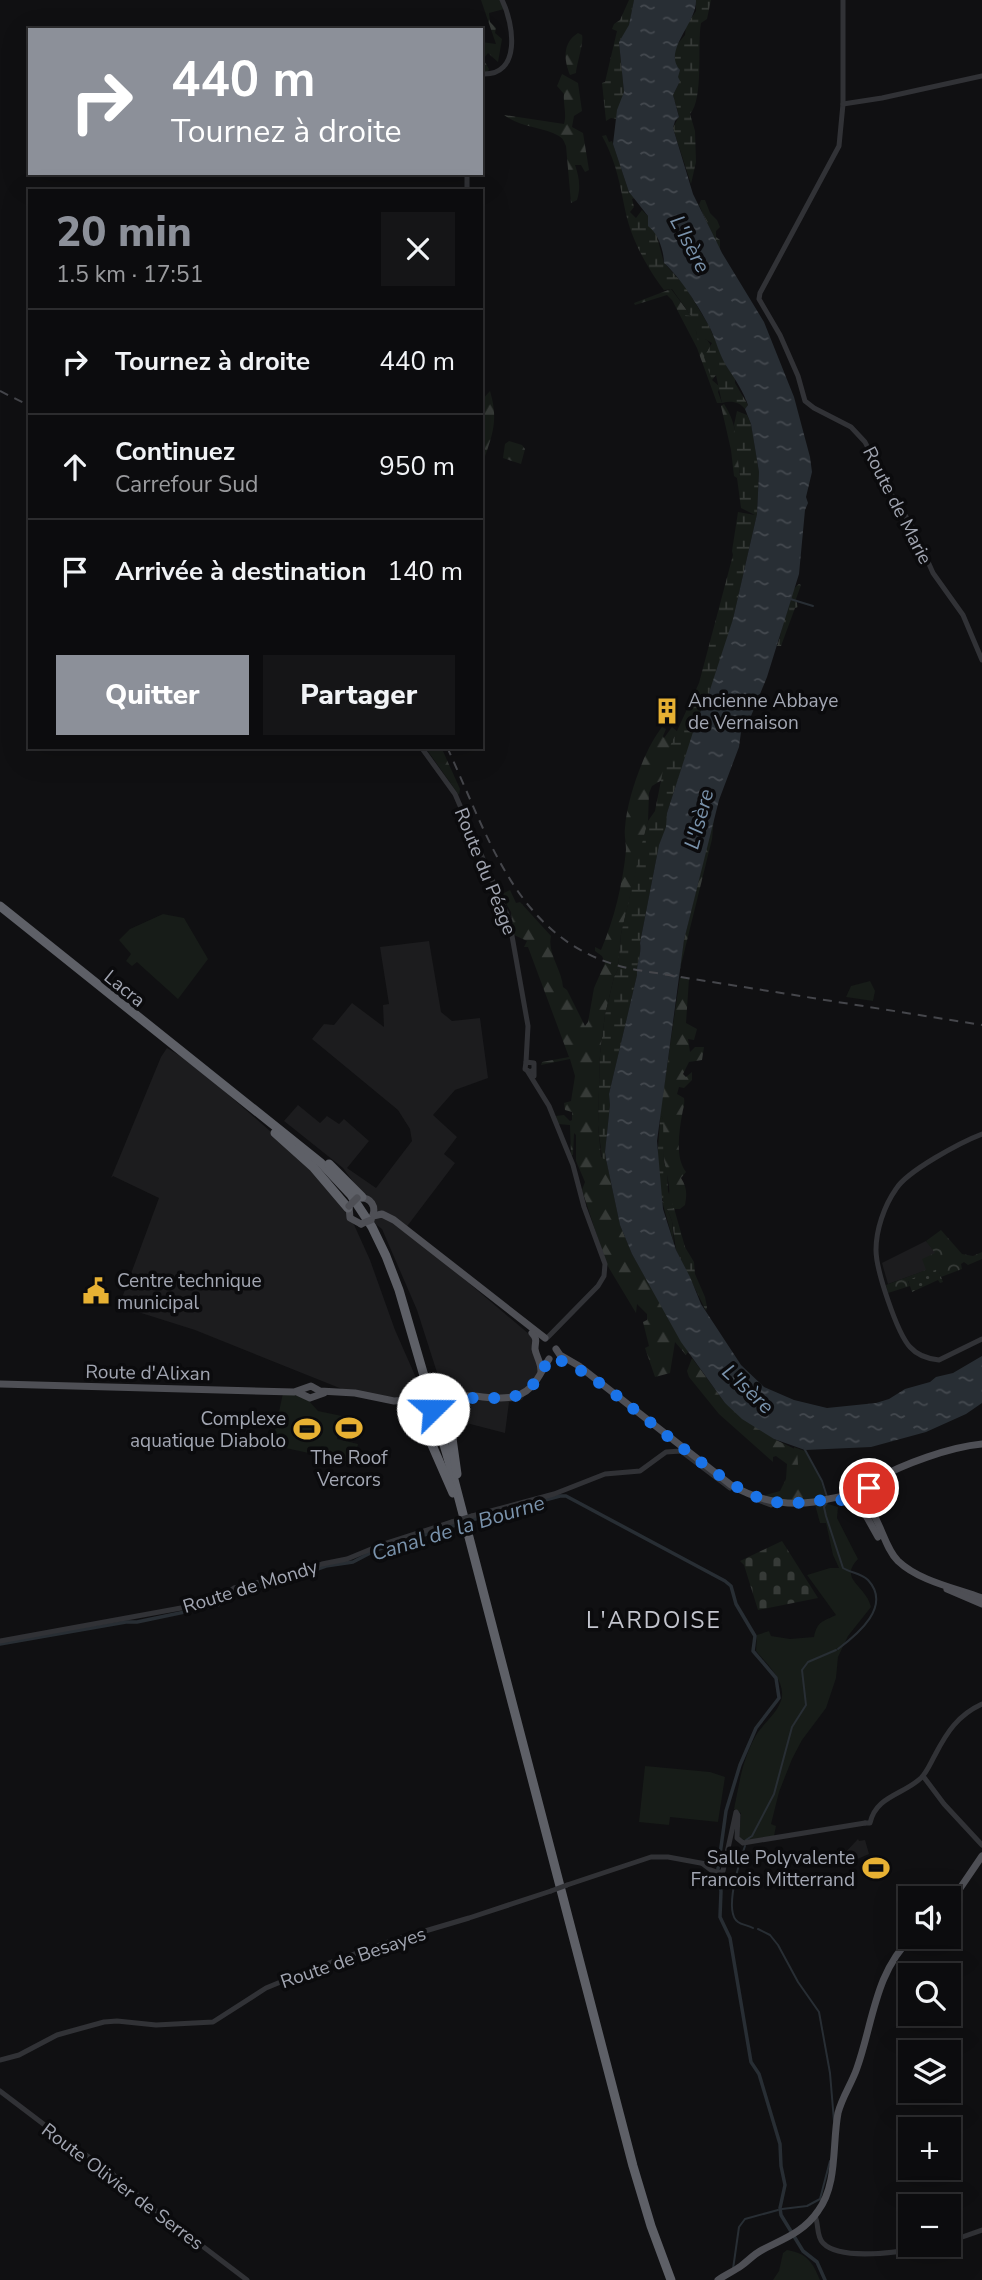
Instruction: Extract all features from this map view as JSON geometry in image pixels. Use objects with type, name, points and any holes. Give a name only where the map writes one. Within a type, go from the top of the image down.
[{"type":"highway","name":"Lacra","points":[[0,909],[228,1093]]},
{"type":"highway","points":[[0,909],[334,1176],[363,1212],[380,1241],[400,1293],[467,1528],[633,2166],[669,2280]]},
{"type":"highway","points":[[228,1093],[306,1160],[349,1207]]},
{"type":"highway","points":[[228,1093],[324,1171],[369,1228],[383,1257],[457,1506],[630,2168],[648,2228],[669,2280]]},
{"type":"highway","points":[[251,1107],[328,1162],[359,1198]]},
{"type":"highway","points":[[439,1404],[452,1436],[467,1528]]},
{"type":"highway","points":[[421,1408],[425,1429],[457,1506]]},
{"type":"main road","points":[[373,1214],[369,1200],[359,1198],[349,1207],[351,1219],[361,1224],[373,1214],[388,1216],[559,1353],[736,1488],[772,1502],[796,1503],[843,1496],[858,1500],[871,1512]]},
{"type":"main road","points":[[541,1371],[536,1351],[548,1342]]},
{"type":"main road","points":[[467,1397],[442,1391],[436,1384],[424,1382],[413,1394],[421,1408],[439,1404],[448,1398],[517,1396],[534,1385],[550,1358],[548,1342]]},
{"type":"main road","points":[[539,1357],[561,1359],[586,1373]]},
{"type":"main road","name":"Route d'Alixan","points":[[0,1384],[305,1392],[310,1398],[315,1392]]},
{"type":"main road","points":[[439,1404],[442,1391]]},
{"type":"main road","name":"Route d'Alixan","points":[[315,1392],[355,1393],[397,1401],[407,1399],[413,1394]]},
{"type":"main road","name":"Route d'Alixan","points":[[315,1392],[349,1394],[421,1408]]},
{"type":"main road","points":[[858,1500],[878,1478],[935,1456],[982,1444]]},
{"type":"main road","points":[[830,1499],[857,1503],[878,1478]]},
{"type":"main road","points":[[869,1488],[871,1512],[890,1550],[904,1566],[982,1598]]},
{"type":"main road","points":[[845,1500],[864,1513],[885,1549],[900,1567],[913,1576],[982,1604]]},
{"type":"main road","points":[[961,1887],[982,1856]]},
{"type":"main road","points":[[718,2280],[757,2253],[784,2241],[813,2218],[826,2194],[834,2159],[839,2110],[858,2068],[874,2004],[890,1966],[902,1949]]},
{"type":"street","points":[[483,74],[500,70],[509,59],[511,30],[502,0]]},
{"type":"street","points":[[843,0],[843,104],[982,76]]},
{"type":"street","name":"Route de Marie","points":[[843,104],[839,146],[759,296],[795,369],[803,397],[814,408],[851,427],[865,442],[890,492],[912,526],[933,573],[963,615],[982,660]]},
{"type":"street","name":"Route du Péage","points":[[422,749],[455,794],[509,919],[528,1026],[528,1061],[535,1065],[531,1071],[549,1106],[573,1165],[580,1194],[605,1264],[604,1276],[598,1286],[569,1313],[548,1342]]},
{"type":"street","points":[[982,1134],[961,1143],[903,1181],[889,1202],[881,1221],[876,1254],[895,1319],[911,1349],[934,1360],[947,1358],[982,1339]]},
{"type":"street","name":"Route de Mondy","points":[[0,1641],[203,1604],[218,1599],[233,1588],[347,1559],[381,1545],[554,1494],[615,1472],[640,1471],[666,1452],[679,1450],[728,1487],[771,1505]]},
{"type":"street","points":[[982,1704],[967,1712],[953,1726],[923,1776],[944,1804],[982,1845]]},
{"type":"street","name":"Route de Besayes","points":[[0,2060],[19,2055],[57,2035],[104,2022],[156,2025],[213,2022],[266,1988],[312,1969],[651,1857],[668,1857],[703,1864],[716,1871],[725,1866],[736,1812],[737,1838],[743,1843],[846,1826],[868,1820],[885,1799],[923,1776]]},
{"type":"street","name":"Route Olivier de Serres","points":[[0,2091],[104,2167],[155,2210],[247,2280]]},
{"type":"street","points":[[813,2218],[818,2226],[820,2239],[825,2244],[858,2253],[898,2252]]},
{"type":"street","points":[[961,2237],[982,2230]]},
{"type":"shaded area","points":[[429,941],[441,1012],[452,1021],[480,1018],[488,1078],[455,1090],[433,1115],[457,1137],[444,1154],[455,1163],[405,1229],[536,1340],[541,1368],[522,1400],[509,1402],[505,1433],[451,1419],[443,1406],[441,1385],[417,1310],[382,1229],[373,1222],[376,1205],[363,1195],[343,1168],[284,1121],[298,1105],[320,1123],[327,1116],[339,1124],[344,1119],[369,1141],[347,1168],[376,1188],[412,1141],[410,1129],[398,1110],[312,1039],[324,1024],[334,1025],[352,1003],[384,1027],[383,1005],[389,1004],[380,947]]},
{"type":"shaded area","points":[[167,1048],[192,1063],[302,1159],[346,1207],[417,1380],[410,1396],[403,1399],[347,1391],[195,1330],[119,1306],[159,1198],[113,1176],[111,1178]]},
{"type":"shaded area","points":[[926,1241],[936,1253],[927,1270],[888,1284],[882,1263]]},
{"type":"shaded area","points":[[858,1839],[865,1840],[869,1854],[846,1864],[843,1855]]},
{"type":"green space","points":[[481,0],[500,0],[504,9],[489,13],[490,22],[496,28],[495,33],[502,39],[498,62],[488,53],[483,59],[483,42],[496,44]]},
{"type":"green space","points":[[629,0],[634,0],[629,26],[619,42],[624,92],[616,119],[606,121],[602,83],[605,82],[617,31],[612,29],[620,20]]},
{"type":"green space","points":[[696,0],[711,0],[707,19],[701,23],[699,84],[690,114],[695,131],[696,162],[691,184],[673,128],[679,116],[673,95],[679,83],[675,47],[685,35],[686,26],[696,11]]},
{"type":"green space","points":[[578,33],[582,35],[581,48],[576,73],[570,75],[566,52],[569,42]]},
{"type":"green space","points":[[483,59],[489,69],[487,73],[483,72]]},
{"type":"green space","points":[[562,74],[578,83],[582,111],[574,116],[572,127],[583,133],[589,170],[585,172],[581,165],[575,165],[579,191],[577,200],[571,203],[566,146],[563,139],[504,115],[564,124],[564,94],[557,86]]},
{"type":"green space","points":[[606,135],[609,142],[612,141],[629,192],[635,198],[632,199],[634,207],[630,212],[636,218],[642,210],[648,216],[664,263],[685,286],[709,326],[748,405],[745,409],[735,402],[722,403],[716,375],[712,380],[704,357],[712,343],[705,339],[698,341],[696,331],[692,329],[685,315],[691,316],[672,289],[664,290],[642,256],[633,237],[615,167],[602,136]]},
{"type":"green space","points":[[701,200],[705,200],[720,227],[716,231],[716,237],[720,240],[720,251],[699,205]]},
{"type":"green space","points":[[671,289],[692,317],[697,335],[710,344],[712,380],[720,387],[718,392],[722,403],[717,403],[697,348],[672,300],[667,295],[635,305],[634,303]]},
{"type":"green space","points":[[490,391],[494,422],[483,463],[483,399]]},
{"type":"green space","points":[[724,404],[729,412],[736,439],[740,477],[737,478],[734,476],[721,406]]},
{"type":"green space","points":[[737,411],[747,415],[751,424],[759,472],[757,514],[722,658],[707,699],[698,705],[702,707],[667,813],[667,827],[659,845],[640,943],[637,975],[609,1094],[604,1159],[598,1125],[600,1054],[605,1015],[618,969],[621,934],[641,847],[648,821],[655,811],[666,755],[699,683],[733,555],[738,512],[755,515],[741,508],[734,425]]},
{"type":"green space","points":[[509,441],[522,445],[525,449],[521,464],[503,458],[505,444]]},
{"type":"green space","points":[[799,584],[801,585],[796,599],[798,607],[795,608],[781,646],[777,646],[788,603]]},
{"type":"green space","points":[[662,727],[666,729],[664,738],[672,727],[678,732],[667,755],[662,780],[652,786],[649,793],[648,821],[621,934],[618,969],[605,1015],[600,1054],[598,1125],[601,1157],[606,1159],[620,1225],[632,1254],[688,1352],[686,1355],[675,1342],[670,1373],[655,1377],[645,1348],[649,1346],[643,1322],[647,1320],[647,1314],[637,1304],[636,1313],[606,1263],[582,1190],[585,1182],[576,1161],[576,1135],[574,1133],[571,1155],[570,1125],[558,1124],[556,1116],[564,1115],[572,1120],[572,1112],[565,1110],[564,1103],[571,1101],[575,1076],[570,1059],[541,1065],[542,1062],[569,1057],[528,947],[524,947],[527,941],[514,935],[511,912],[503,898],[504,893],[510,890],[516,903],[520,902],[551,936],[551,949],[563,987],[585,1026],[594,988],[605,963],[602,956],[595,951],[595,947],[601,950],[620,888],[629,803],[643,761]]},
{"type":"green space","points":[[426,749],[442,749],[460,789],[459,795]]},
{"type":"green space","points":[[714,817],[712,839],[679,973],[684,940]]},
{"type":"green space","points":[[163,914],[184,918],[208,959],[178,999],[137,962],[132,966],[126,961],[131,954],[119,940],[130,929]]},
{"type":"green space","points":[[680,977],[689,979],[686,1023],[697,1029],[694,1040],[688,1039],[690,1052],[695,1047],[704,1047],[702,1060],[689,1062],[683,1074],[686,1077],[692,1072],[692,1080],[684,1088],[679,1087],[677,1094],[684,1098],[679,1145],[680,1160],[686,1172],[681,1178],[686,1194],[685,1205],[680,1209],[667,1209],[672,1221],[674,1244],[662,1201],[666,1203],[669,1188],[663,1154],[663,1119],[660,1114]]},
{"type":"green space","points":[[870,981],[875,991],[873,1001],[846,997],[851,986]]},
{"type":"green space","points":[[660,1114],[663,1119],[668,1191],[673,1205],[666,1206],[661,1196],[657,1162]]},
{"type":"green space","points":[[674,1208],[685,1247],[694,1262],[695,1274],[705,1297],[706,1311],[676,1250],[672,1221],[667,1209]]},
{"type":"green space","points":[[941,1230],[962,1254],[973,1256],[982,1252],[982,1259],[968,1265],[964,1262],[961,1264],[962,1269],[941,1277],[938,1270],[908,1281],[910,1286],[888,1293],[886,1285],[926,1270],[922,1259],[935,1253],[926,1241]]},
{"type":"green space","points":[[938,1269],[943,1282],[938,1280],[912,1292],[908,1280]]},
{"type":"green space","points":[[692,1358],[725,1403],[774,1439],[797,1450],[799,1479],[804,1477],[806,1481],[801,1486],[806,1491],[801,1501],[767,1499],[766,1495],[780,1491],[786,1479],[787,1464],[776,1456],[773,1457],[773,1462],[719,1414],[689,1377],[687,1371]]},
{"type":"green space","name":"Complexe aquatique Diabolo","points":[[283,1393],[308,1400],[318,1411],[342,1416],[337,1439],[358,1444],[354,1463],[272,1445]]},
{"type":"green space","points":[[794,1447],[805,1451],[821,1481],[828,1504],[838,1507],[837,1518],[858,1559],[851,1572],[852,1578],[871,1607],[848,1636],[838,1657],[836,1678],[826,1708],[802,1740],[792,1759],[779,1792],[771,1824],[776,1826],[774,1836],[740,1840],[741,1813],[734,1809],[744,1764],[757,1734],[777,1708],[782,1696],[776,1675],[756,1651],[757,1635],[769,1631],[771,1636],[790,1639],[814,1637],[819,1625],[836,1615],[807,1575],[839,1568],[833,1555],[826,1523],[820,1523],[814,1501],[780,1499],[785,1482],[794,1476]]},
{"type":"green space","points":[[782,1541],[818,1598],[758,1610],[744,1565],[740,1561]]},
{"type":"green space","points":[[645,1766],[710,1772],[725,1777],[718,1822],[670,1817],[669,1825],[639,1822]]},
{"type":"green space","points":[[787,2250],[808,2260],[820,2280],[773,2280],[779,2271],[783,2253]]},
{"type":"water","name":"L'Isère","points":[[634,0],[696,0],[695,9],[675,54],[680,81],[673,95],[679,117],[673,128],[693,194],[722,253],[764,322],[794,397],[812,472],[806,497],[808,503],[799,574],[767,677],[751,716],[741,732],[739,747],[719,800],[684,940],[657,1141],[663,1209],[676,1250],[701,1304],[741,1365],[764,1387],[794,1400],[827,1408],[876,1403],[905,1389],[953,1373],[982,1356],[982,1403],[966,1414],[926,1432],[871,1447],[805,1450],[774,1439],[742,1419],[725,1403],[681,1342],[632,1254],[620,1225],[606,1159],[609,1094],[637,975],[640,943],[659,845],[694,729],[693,721],[698,719],[702,707],[698,705],[707,699],[733,619],[757,514],[759,472],[751,424],[745,409],[748,405],[746,400],[724,362],[700,310],[683,284],[664,263],[660,243],[648,226],[648,216],[629,192],[613,144],[617,110],[624,92],[619,42],[629,25]]},
{"type":"waterway","points":[[787,598],[813,606]]},
{"type":"waterway","points":[[804,1448],[822,1481],[827,1497]]},
{"type":"waterway","name":"Canal de la Bourne","points":[[0,1644],[137,1622],[218,1605],[233,1593],[326,1566],[353,1562],[376,1550],[560,1496],[566,1496],[725,1581],[731,1586],[736,1604],[755,1636],[753,1651],[776,1678],[779,1698],[756,1728],[740,1765],[726,1811],[717,1876],[721,1891],[720,1917],[730,1938],[751,2062],[759,2074],[780,2144],[785,2185],[781,2215],[803,2251],[817,2262],[825,2280]]},
{"type":"waterway","points":[[827,1502],[824,1507],[826,1516],[843,1568],[868,1580],[876,1600],[870,1619],[855,1636],[838,1649]]},
{"type":"waterway","points":[[746,1840],[752,1836],[774,1794],[792,1727],[806,1705],[802,1670],[808,1662],[836,1650]]},
{"type":"waterway","points":[[745,1846],[734,1886],[732,1908],[738,1922],[753,1928]]},
{"type":"waterway","points":[[758,1929],[770,1935],[778,1945],[798,1982],[819,2012],[830,2073],[834,2121]]},
{"type":"waterway","points":[[782,2209],[807,2206],[820,2199],[830,2161]]},
{"type":"waterway","points":[[733,2269],[739,2227],[745,2219],[778,2210]]},
{"type":"railway","points":[[0,391],[28,405]]},
{"type":"railway","points":[[448,749],[495,854],[514,886],[537,915],[564,939],[597,958],[637,970],[982,1025]]},
{"type":"place","name":"Ancienne Abbaye de Vernaison","points":[[667,711]]},
{"type":"place","name":"Centre technique municipal","points":[[96,1291]]},
{"type":"place","name":"The Roof Vercors","points":[[349,1428]]},
{"type":"place","name":"Complexe aquatique Diabolo","points":[[307,1429]]},
{"type":"place","name":"Salle Polyvalente Francois Mitterrand","points":[[876,1868]]},
{"type":"district","name":"L'ARDOISE","points":[[654,1620]]},
{"type":"route","points":[[433,1409],[448,1398],[505,1398],[520,1395],[536,1382],[549,1359],[558,1359],[586,1373],[724,1481],[758,1498],[784,1503],[830,1499],[857,1503],[863,1500],[869,1488]]}]
